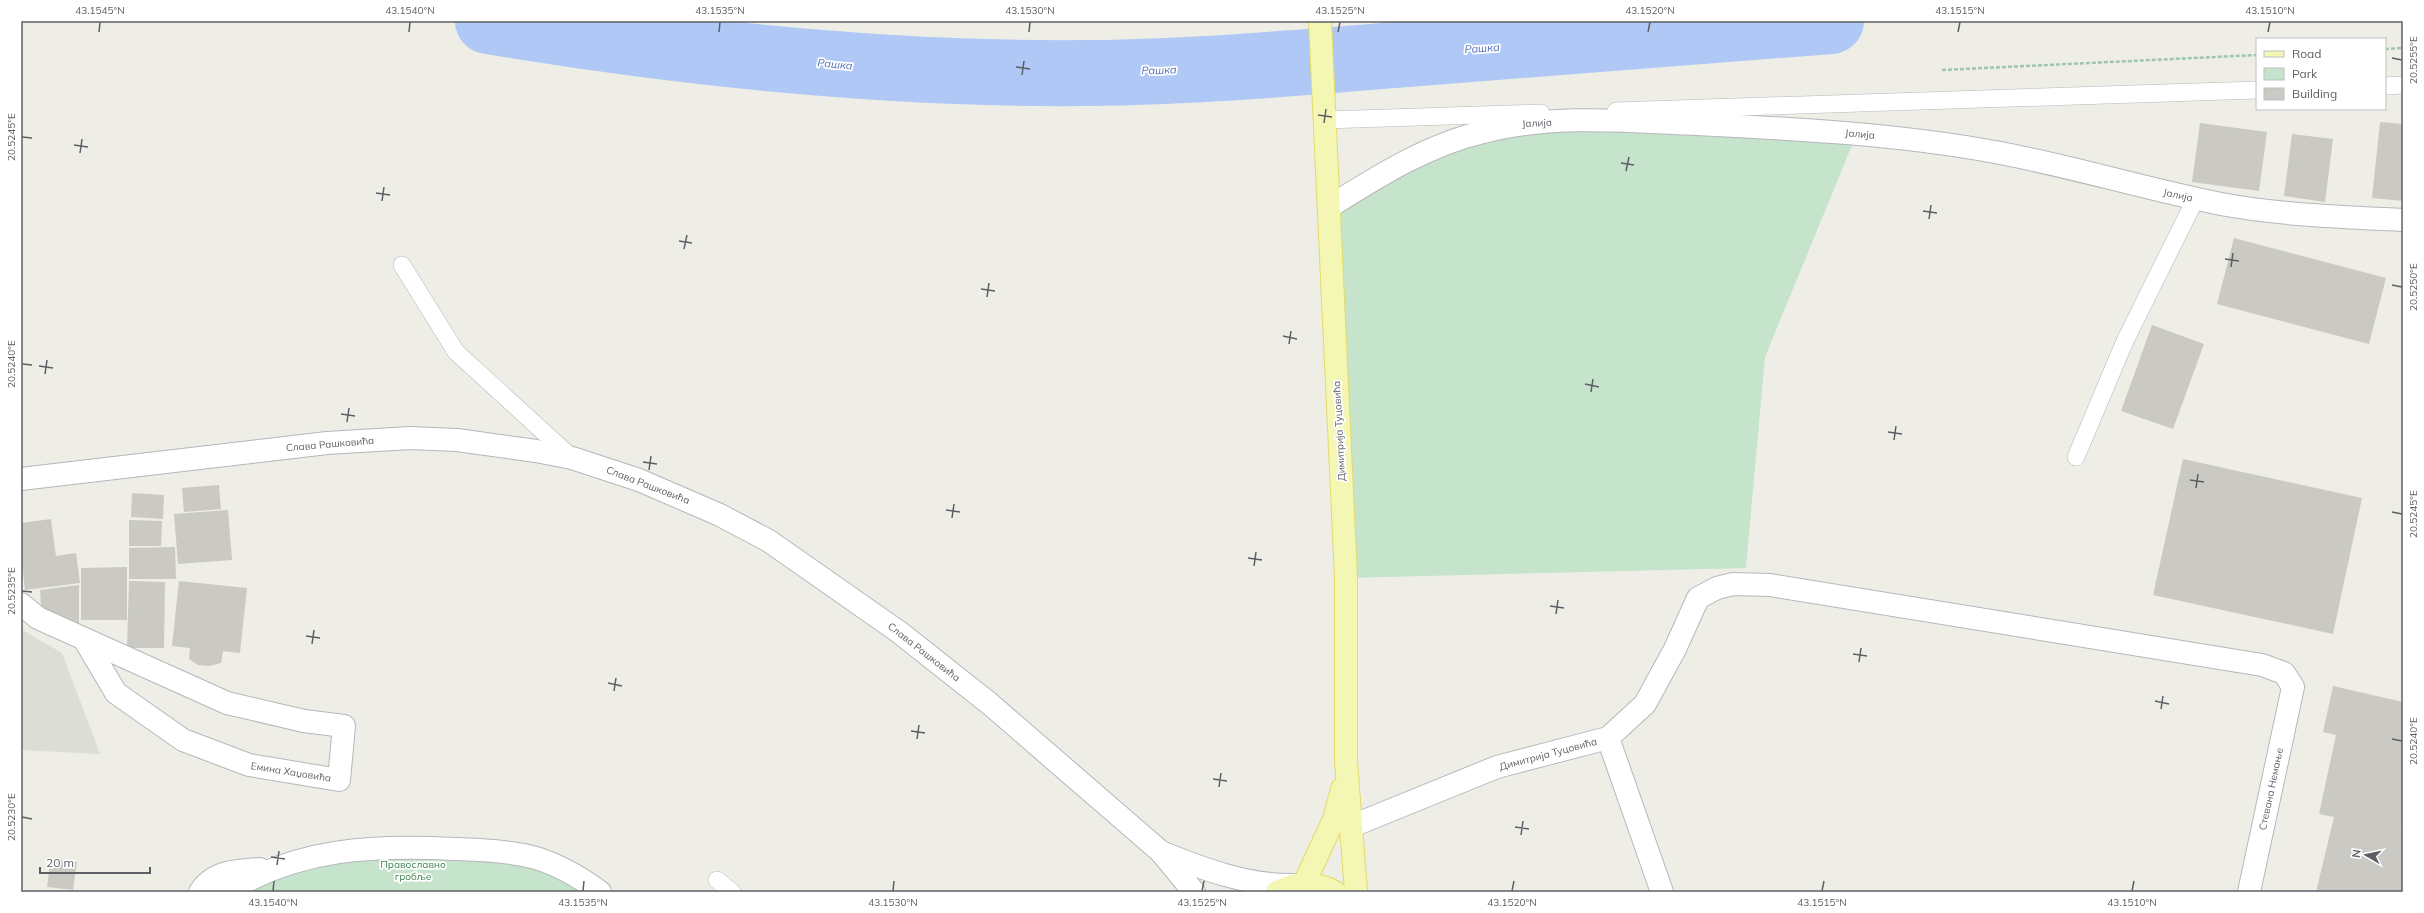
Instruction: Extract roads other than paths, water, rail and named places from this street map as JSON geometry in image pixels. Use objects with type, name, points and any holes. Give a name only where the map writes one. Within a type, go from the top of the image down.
[{"type":"main road","name":"Димитрија Туцовића","points":[[1320,21],[1346,578],[1346,762]]},
{"type":"main road","points":[[1346,762],[1356,892]]},
{"type":"main road","points":[[1292,887],[1334,819],[1339,803],[1346,762]]},
{"type":"main road","points":[[1292,887],[1326,887],[1335,892]]},
{"type":"street","name":"Јалија","points":[[1329,207],[1366,184],[1447,143],[1481,132],[1520,124],[1586,121],[1760,127],[1857,133],[1924,141],[2025,158],[2196,198],[2259,210],[2403,220]]},
{"type":"street","name":"Слава Рашковића","points":[[21,479],[327,443],[410,438],[492,444],[572,458],[639,480],[720,515],[769,541],[818,573],[900,632],[978,694],[1162,852]]},
{"type":"street","name":"Димитрија Туцовића","points":[[1352,826],[1497,767],[1608,738],[1645,704],[1674,649],[1698,598],[1717,588],[1733,584],[1770,585],[2262,665],[2284,673],[2293,687]]},
{"type":"street","points":[[21,604],[38,618],[84,639]]},
{"type":"street","name":"Емина Хаџовића","points":[[84,639],[227,703],[304,721],[344,726],[339,780],[249,765],[182,740],[116,693],[84,639]]},
{"type":"street","name":"Стевана Немање","points":[[2249,892],[2293,687]]},
{"type":"street","points":[[1608,738],[1662,892]]},
{"type":"street","points":[[227,892],[273,868],[328,852],[368,848],[420,847],[483,850],[536,858],[569,872],[600,892]]},
{"type":"street","points":[[1162,852],[1236,877],[1270,885],[1292,887]]},
{"type":"street","points":[[1162,852],[1194,892]]},
{"type":"street","points":[[200,892],[206,883],[221,875],[235,871],[273,868]]},
{"type":"lane","points":[[2386,86],[2403,85]]},
{"type":"lane","points":[[1325,110],[2256,90]]},
{"type":"lane","points":[[2076,457],[2125,341],[2196,198]]},
{"type":"lane","points":[[402,265],[456,352],[572,458]]},
{"type":"lane","points":[[717,880],[732,892]]},
{"type":"waterway","name":"Рашка","points":[[488,21],[637,43],[787,60],[862,66],[1013,73],[1171,71],[1254,66],[1831,21]]},
{"type":"park label","name":"Православно гробље","points":[[413,870]]}]
